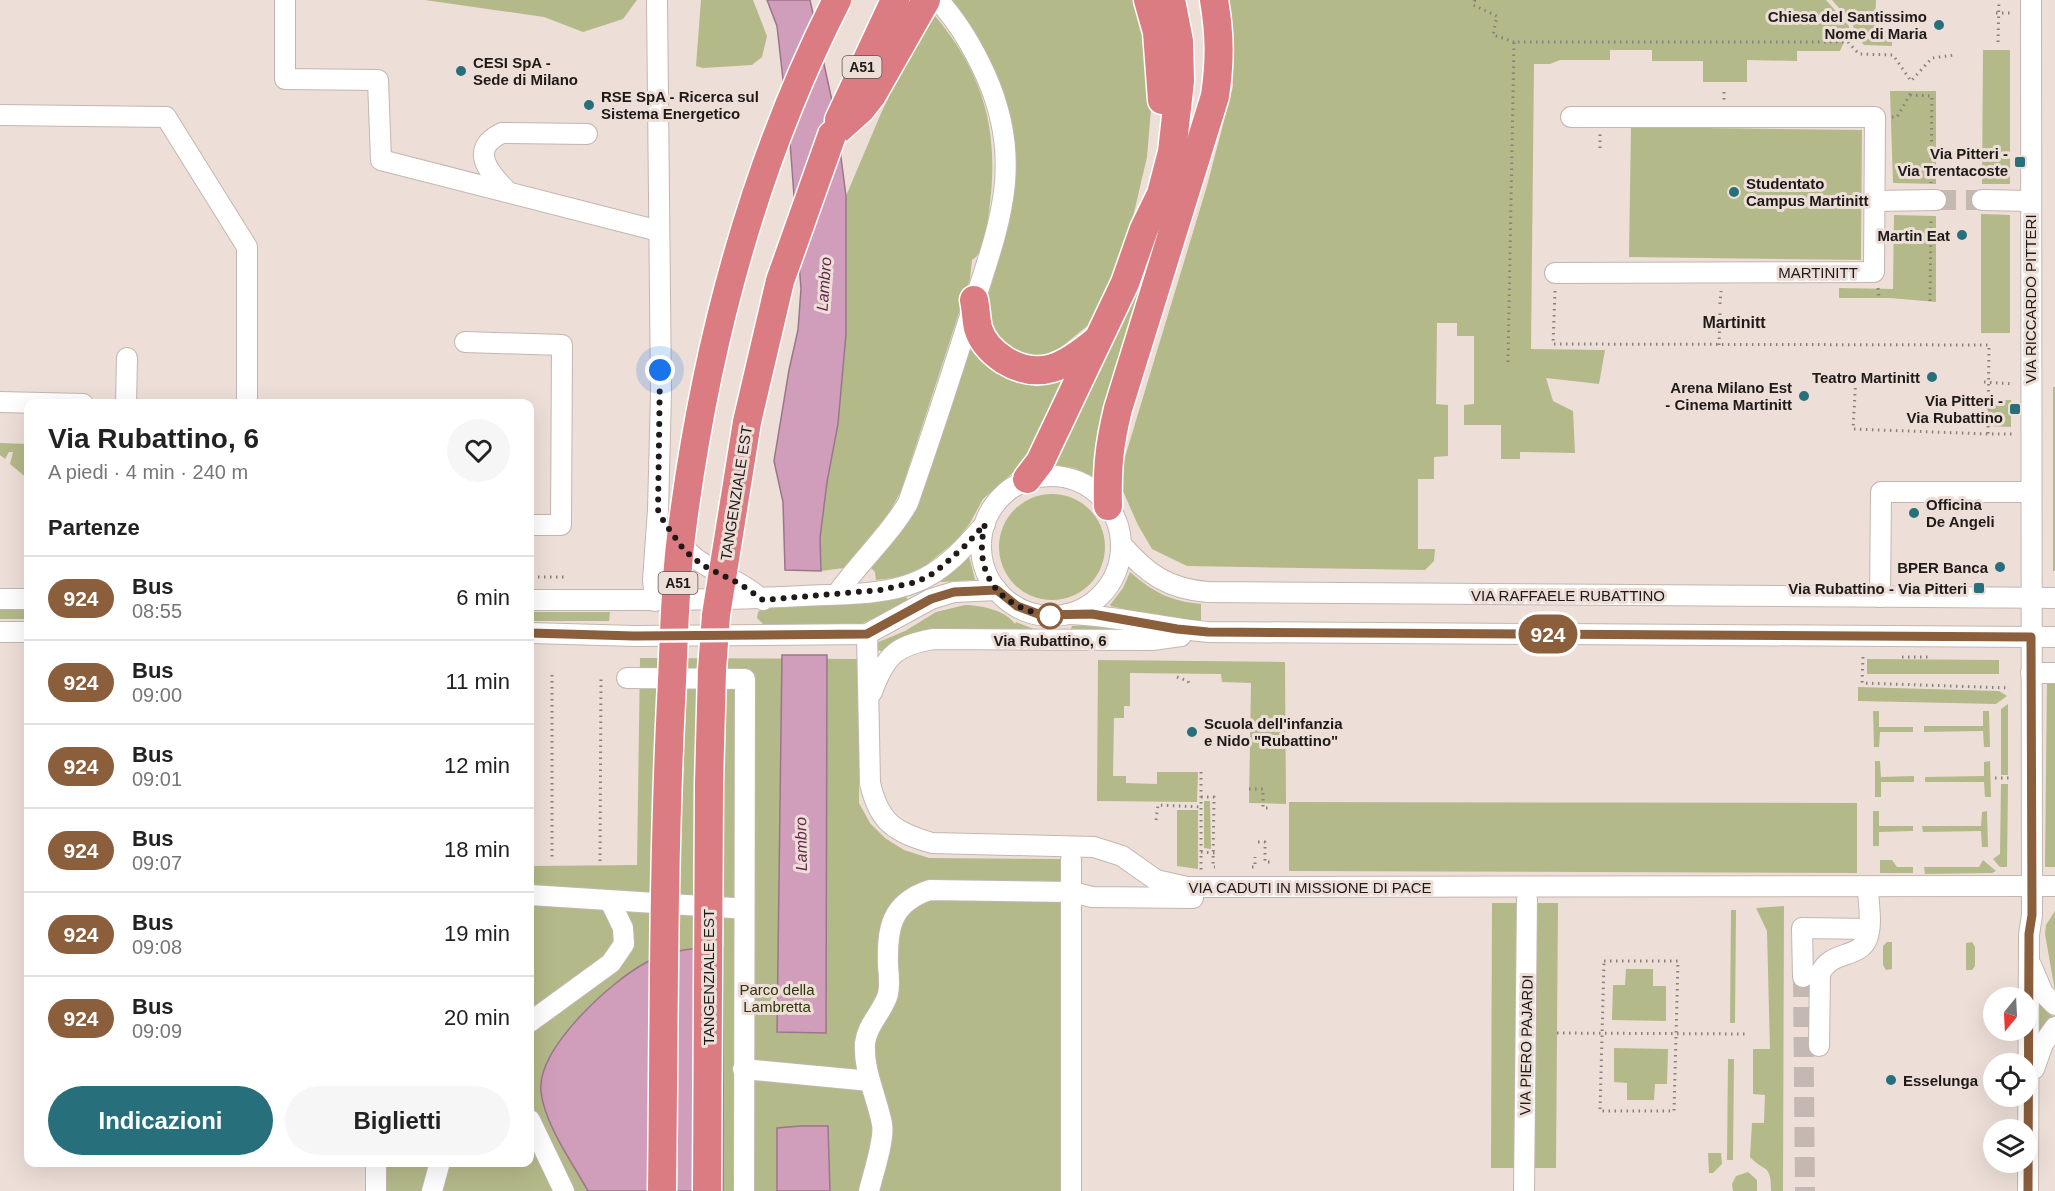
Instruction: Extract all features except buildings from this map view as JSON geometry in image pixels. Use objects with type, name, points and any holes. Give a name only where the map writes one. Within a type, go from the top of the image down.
[{"type":"highway","name":"TANGENZIALE EST","points":[[708,1191],[709,784],[716,615],[747,422],[780,281],[832,135],[895,0]]},
{"type":"highway","points":[[832,135],[861,109],[872,95],[926,0]]},
{"type":"highway","points":[[1144,229],[1157,160],[1162,112],[1157,32],[1148,0]]},
{"type":"highway","points":[[1027,479],[1040,462],[1125,283],[1144,229],[1161,194],[1172,152],[1178,115],[1180,81],[1179,41],[1171,0]]},
{"type":"highway","points":[[1190,0],[1198,47],[1199,94],[1191,175]]},
{"type":"highway","points":[[1108,506],[1109,447],[1118,409],[1215,96],[1220,30],[1214,0]]},
{"type":"highway","name":"A51","points":[[662,1191],[667,779],[680,541],[708,370],[724,302],[753,205],[801,77],[834,4]]},
{"type":"highway","points":[[974,300],[978,327],[985,344],[1017,368],[1038,372],[1058,367],[1078,357],[1098,340]]},
{"type":"street","points":[[285,0],[285,79],[378,80],[381,160],[660,231]]},
{"type":"street","points":[[655,601],[653,580],[658,510],[661,394],[657,0]]},
{"type":"street","points":[[837,594],[901,516],[908,503],[992,247],[1003,199],[1007,165],[999,108],[973,47],[938,0]]},
{"type":"street","name":"VIA RICCARDO PITTERI","points":[[2025,6],[2030,201],[2031,637]]},
{"type":"street","points":[[0,115],[166,117],[247,247],[247,399]]},
{"type":"street","points":[[1571,117],[1875,117]]},
{"type":"street","name":"MARTINITT","points":[[1556,273],[1874,272],[1875,117]]},
{"type":"street","points":[[509,192],[490,174],[484,158],[486,147],[493,137],[502,133],[587,134]]},
{"type":"street","points":[[1874,201],[1936,200]]},
{"type":"street","points":[[1982,200],[2030,201]]},
{"type":"street","points":[[465,342],[562,345],[561,525],[534,525]]},
{"type":"street","points":[[126,399],[127,358]]},
{"type":"street","points":[[0,402],[24,403]]},
{"type":"street","name":"VIA RAFFAELE RUBATTINO","points":[[1067,614],[1091,604],[1109,585],[1119,562],[1121,544],[1118,527],[1108,506],[1095,492],[1072,479],[1055,476],[1027,479],[1000,498],[990,512],[981,541],[982,558],[997,590],[1009,602],[1024,610],[1050,616],[1067,614],[1109,616],[1177,629],[1208,632],[2055,637]]},
{"type":"street","points":[[1880,597],[1881,492],[2031,492]]},
{"type":"street","points":[[658,510],[684,550],[702,565],[740,584],[763,600]]},
{"type":"street","name":"VIA RAFFAELE RUBATTINO","points":[[534,600],[763,600],[880,590],[917,582],[934,573],[966,545],[985,524]]},
{"type":"street","name":"VIA RAFFAELE RUBATTINO","points":[[1121,544],[1139,564],[1155,576],[1190,591],[2055,598]]},
{"type":"street","points":[[534,633],[634,636],[867,634],[931,599],[954,592],[997,590]]},
{"type":"street","points":[[0,599],[24,599]]},
{"type":"street","points":[[0,632],[24,632]]},
{"type":"street","name":"VIA RAFFAELE RUBATTINO","points":[[870,700],[876,680],[888,660],[902,647],[916,642],[934,639],[1152,640],[1208,632]]},
{"type":"street","name":"VIA CADUTI IN MISSIONE DI PACE","points":[[867,634],[870,783],[874,803],[883,817],[896,829],[932,843],[1094,847],[1122,856],[1156,880],[1187,887],[1997,887]]},
{"type":"street","points":[[2028,1053],[2028,957],[2032,886],[2031,637]]},
{"type":"street","points":[[2031,673],[2055,673]]},
{"type":"street","points":[[627,678],[745,679],[744,1191]]},
{"type":"street","points":[[1997,887],[2010,881],[2021,871],[2025,865],[2032,838]]},
{"type":"street","points":[[1071,859],[1071,1191]]},
{"type":"street","points":[[1819,1046],[1822,968],[1838,956],[1860,948],[1867,939],[1869,929],[1868,887]]},
{"type":"street","points":[[1997,887],[2055,888]]},
{"type":"street","points":[[1997,887],[2031,918]]},
{"type":"street","points":[[2031,918],[2042,900],[2055,888]]},
{"type":"street","points":[[869,1191],[883,1135],[870,1081],[865,1045],[867,1031],[889,992],[888,939],[896,914],[915,895],[930,890],[1072,892],[1092,897],[1258,898]]},
{"type":"street","points":[[534,895],[743,910]]},
{"type":"street","name":"VIA PIERO PAJARDI","points":[[1524,1191],[1527,899]]},
{"type":"street","points":[[534,1019],[611,963],[624,944],[623,928],[610,901]]},
{"type":"street","points":[[1803,977],[1803,928],[1869,929]]},
{"type":"street","points":[[2028,957],[2036,981],[2043,993],[2055,1005]]},
{"type":"street","points":[[2037,1061],[2043,1044],[2055,1028]]},
{"type":"street","points":[[743,1069],[870,1081]]},
{"type":"street","points":[[2028,1107],[2028,1191]]},
{"type":"street","points":[[534,1128],[564,1191]]},
{"type":"street","points":[[376,1167],[376,1191]]},
{"type":"street","points":[[432,1191],[439,1167]]},
{"type":"path","points":[[1475,0],[1473,5],[1497,16],[1493,35],[1514,42]]},
{"type":"path","points":[[1998,42],[1999,0]]},
{"type":"path","points":[[1997,13],[2025,6]]},
{"type":"path","points":[[1911,81],[1932,58],[1955,55]]},
{"type":"path","points":[[1875,117],[1897,117],[1912,91]]},
{"type":"path","points":[[1556,273],[1554,344],[1989,345],[1988,434]]},
{"type":"path","points":[[1720,304],[1721,283]]},
{"type":"path","points":[[1719,345],[1720,313]]},
{"type":"path","points":[[1856,376],[1853,429],[2018,434]]},
{"type":"path","points":[[1984,382],[2018,384]]},
{"type":"path","points":[[538,576],[567,577]]},
{"type":"path","points":[[1863,657],[1862,684],[2010,688]]},
{"type":"path","points":[[1902,657],[1929,657]]},
{"type":"path","points":[[552,675],[552,861]]},
{"type":"path","points":[[600,861],[601,677]]},
{"type":"path","points":[[1178,677],[1188,681],[1190,687]]},
{"type":"path","points":[[1201,772],[1201,874]]},
{"type":"path","points":[[1995,778],[2009,778]]},
{"type":"path","points":[[1250,789],[1263,789],[1263,808],[1272,808]]},
{"type":"path","points":[[1201,797],[1214,798],[1213,867],[1224,867]]},
{"type":"path","points":[[1156,820],[1158,805],[1201,807]]},
{"type":"path","points":[[1258,842],[1265,842],[1265,862],[1271,862]]},
{"type":"path","points":[[1201,852],[1215,853]]},
{"type":"path","points":[[1245,867],[1255,867],[1255,857]]},
{"type":"path","points":[[1604,961],[1678,961],[1674,1111],[1600,1111],[1601,1033],[1604,961]]},
{"type":"path","points":[[1557,1033],[1746,1034]]},
{"type":"green space","points":[[425,0],[637,0],[623,19],[583,32],[544,17]]},
{"type":"green space","points":[[701,0],[753,0],[767,36],[762,57],[752,65],[703,68],[696,66]]},
{"type":"green space","points":[[948,0],[1139,0],[1151,56],[1151,109],[1147,157],[1126,247],[1091,323],[1046,357],[1027,358],[998,342],[986,310],[1009,224],[1014,185],[1013,145]]},
{"type":"green space","points":[[1226,0],[1826,0],[1849,26],[1849,31],[1840,51],[1797,51],[1797,61],[1747,60],[1747,82],[1703,82],[1703,61],[1652,61],[1652,50],[1610,50],[1610,60],[1560,60],[1550,64],[1534,64],[1531,349],[1605,350],[1599,384],[1546,378],[1553,401],[1573,411],[1575,453],[1520,452],[1520,459],[1501,459],[1501,425],[1464,425],[1464,405],[1474,404],[1474,336],[1457,336],[1457,323],[1437,323],[1436,404],[1448,405],[1448,456],[1434,457],[1434,479],[1418,479],[1418,549],[1435,549],[1434,561],[1425,570],[1187,566],[1152,549],[1138,525],[1118,480],[1207,186],[1233,86]]},
{"type":"green space","points":[[1832,0],[1876,0],[1875,30],[1892,30],[1892,46],[1864,45],[1854,32],[1853,24]]},
{"type":"green space","points":[[930,10],[965,58],[985,107],[990,133],[992,188],[985,235],[982,247],[972,260],[970,279],[901,491],[889,513],[844,568],[821,571],[820,538],[827,482],[838,424],[846,334],[846,196],[882,111]]},
{"type":"green space","points":[[1983,50],[2010,50],[2010,184],[1982,184]]},
{"type":"green space","points":[[1890,91],[1936,91],[1936,184],[1893,183]]},
{"type":"green space","points":[[1631,127],[1862,130],[1861,260],[1629,257]]},
{"type":"green space","points":[[1981,214],[2010,215],[2010,333],[1981,333]]},
{"type":"green space","points":[[1894,215],[1936,216],[1936,302],[1890,298],[1839,298],[1839,288],[1893,289]]},
{"type":"green space","points":[[1158,226],[1094,477],[1074,468],[1055,465],[1117,334]]},
{"type":"green space","points":[[970,330],[975,341],[1071,370],[1024,463],[983,499],[970,523],[957,540],[925,566],[900,577],[876,580],[875,572],[867,564],[885,544]]},
{"type":"green space","points":[[2053,387],[2055,387],[2055,571],[2053,571]]},
{"type":"green space","points":[[1988,400],[2011,400],[2011,427],[1988,426]]},
{"type":"green space","points":[[0,443],[24,444],[24,476],[10,464],[13,452],[9,452],[5,459],[0,455]]},
{"type":"green space","points":[[1052,494],[1072,498],[1089,510],[1101,527],[1105,547],[1101,567],[1089,584],[1072,596],[1052,600],[1032,596],[1015,584],[1003,567],[999,547],[1003,527],[1015,510],[1032,498]]},
{"type":"green space","points":[[969,556],[975,580],[940,582],[939,579]]},
{"type":"green space","points":[[1130,572],[1146,585],[1163,594],[1180,601],[1201,604],[1201,623],[1157,618],[1111,606]]},
{"type":"green space","points":[[905,595],[908,600],[861,624],[764,625],[757,618],[758,612],[763,608],[867,602]]},
{"type":"green space","points":[[965,605],[993,610],[1011,619],[1015,624],[1016,622],[1034,631],[885,653],[879,650],[871,660],[876,643],[905,631],[936,612]]},
{"type":"green space","points":[[0,610],[24,610],[24,619],[0,619]]},
{"type":"green space","points":[[534,612],[610,612],[609,621],[534,621]]},
{"type":"green space","points":[[1085,625],[1134,631],[1070,631],[1072,626]]},
{"type":"green space","name":"Parco della Lambretta","points":[[640,658],[860,659],[859,803],[870,823],[885,838],[904,850],[929,858],[1064,859],[1079,1191],[372,1191],[372,1167],[534,1167],[534,866],[637,865]]},
{"type":"green space","points":[[1867,659],[1999,660],[1999,674],[1867,674]]},
{"type":"green space","points":[[1098,660],[1285,662],[1286,804],[1249,803],[1251,683],[1222,682],[1221,674],[1130,673],[1130,706],[1124,706],[1124,718],[1114,718],[1113,776],[1126,776],[1126,783],[1157,784],[1157,772],[1198,772],[1197,802],[1097,801]]},
{"type":"green space","points":[[2047,683],[2055,683],[2055,867],[2045,867]]},
{"type":"green space","points":[[1858,687],[1999,691],[2007,696],[1996,704],[1858,701]]},
{"type":"green space","points":[[2008,704],[2008,775],[2001,775],[2001,709]]},
{"type":"green space","points":[[1873,711],[1879,711],[1879,727],[1913,727],[1913,732],[1880,732],[1879,747],[1874,747]]},
{"type":"green space","points":[[1983,711],[1989,711],[1990,747],[1984,747],[1983,731],[1924,732],[1924,726],[1983,726]]},
{"type":"green space","points":[[1875,761],[1880,761],[1881,777],[1914,776],[1914,782],[1881,782],[1881,797],[1875,797]]},
{"type":"green space","points":[[1990,761],[1991,797],[1985,797],[1984,782],[1925,782],[1925,777],[1984,776],[1984,762]]},
{"type":"green space","points":[[2001,784],[2008,784],[2007,867],[2000,867],[1993,859],[2000,854]]},
{"type":"green space","points":[[1204,801],[1210,801],[1211,849],[1204,848]]},
{"type":"green space","points":[[1289,802],[1857,803],[1857,873],[1289,871]]},
{"type":"green space","points":[[1177,810],[1198,810],[1198,869],[1177,866]]},
{"type":"green space","points":[[1873,811],[1879,811],[1879,826],[1913,826],[1913,831],[1879,832],[1879,846],[1873,846]]},
{"type":"green space","points":[[1987,811],[1988,847],[1982,847],[1981,831],[1923,832],[1922,826],[1981,826],[1982,812]]},
{"type":"green space","points":[[1880,860],[1892,860],[1897,867],[1913,867],[1913,873],[1880,873]]},
{"type":"green space","points":[[1983,860],[1996,871],[1992,873],[1925,874],[1924,867],[1979,867]]},
{"type":"green space","points":[[1492,903],[1558,903],[1556,1168],[1491,1168]]},
{"type":"green space","points":[[1784,906],[1783,1191],[1771,1191],[1768,1172],[1750,1157],[1752,1123],[1764,1123],[1765,1095],[1753,1094],[1753,1049],[1770,1049],[1767,931],[1756,908]]},
{"type":"green space","points":[[1731,910],[1736,910],[1735,1023],[1730,1023]]},
{"type":"green space","points":[[2055,911],[2055,991],[2045,934],[2046,925]]},
{"type":"green space","points":[[1887,942],[1892,942],[1892,969],[1886,970],[1883,965],[1883,946]]},
{"type":"green space","points":[[1972,942],[1975,947],[1975,966],[1972,970],[1966,970],[1966,943]]},
{"type":"green space","points":[[1626,969],[1653,969],[1653,986],[1666,986],[1666,1021],[1612,1020],[1613,985],[1625,985]]},
{"type":"green space","points":[[2037,999],[2055,1018],[2043,1027],[2037,1041]]},
{"type":"green space","points":[[1614,1048],[1668,1049],[1667,1084],[1655,1084],[1654,1100],[1627,1100],[1627,1083],[1614,1082]]},
{"type":"green space","points":[[1728,1059],[1734,1059],[1733,1160],[1727,1160]]},
{"type":"green space","points":[[1708,1153],[1721,1153],[1722,1164],[1713,1173],[1709,1173]]},
{"type":"green space","points":[[1748,1172],[1757,1180],[1757,1191],[1733,1191],[1732,1184],[1736,1176]]},
{"type":"water","name":"Lambro","points":[[767,0],[810,0],[836,119],[846,196],[846,334],[838,424],[827,482],[820,538],[821,571],[785,570],[783,502],[774,461],[798,330],[801,289],[790,142],[777,26]]},
{"type":"water","name":"Lambro","points":[[782,655],[827,655],[826,1033],[777,1032]]},
{"type":"water","points":[[723,947],[723,1191],[588,1191],[560,1143],[544,1105],[541,1092],[543,1075],[550,1056],[563,1037],[596,1000],[632,971],[647,962],[674,952]]},
{"type":"water","points":[[828,1126],[830,1191],[777,1191],[777,1128]]},
{"type":"tunnel","points":[[1936,200],[1982,200]]},
{"type":"tunnel","points":[[1803,977],[1805,1191]]},
{"type":"bus line","name":"924","points":[[534,633],[634,636],[867,634],[931,599],[954,592],[997,590],[1009,602],[1041,615],[1092,614],[1155,626],[1208,632],[2031,637],[2032,915],[2029,934],[2028,1191]]},
{"type":"place","name":"Chiesa del Santissimo Nome di Maria","points":[[1939,25]]},
{"type":"place","name":"CESI SpA - Sede di Milano","points":[[461,71]]},
{"type":"place","name":"RSE SpA - Ricerca sul Sistema Energetico","points":[[589,105]]},
{"type":"place","name":"Via Pitteri - Via Trentacoste","points":[[2020,162]]},
{"type":"place","name":"Studentato Campus Martinitt","points":[[1734,192]]},
{"type":"place","name":"Martin Eat","points":[[1962,235]]},
{"type":"place","name":"Teatro Martinitt","points":[[1932,377]]},
{"type":"place","name":"Arena Milano Est - Cinema Martinitt","points":[[1804,396]]},
{"type":"place","name":"Via Pitteri - Via Rubattino","points":[[2015,409]]},
{"type":"place","name":"Officina De Angeli","points":[[1914,513]]},
{"type":"place","name":"BPER Banca","points":[[2000,567]]},
{"type":"place","name":"Via Rubattino - Via Pitteri","points":[[1979,588]]},
{"type":"place","name":"Via Rubattino, 6","points":[[1050,616]]},
{"type":"place","name":"Scuola dell'infanzia e Nido \"Rubattino\"","points":[[1192,732]]},
{"type":"place","name":"Esselunga","points":[[1891,1080]]},
{"type":"district","name":"Martinitt","points":[[1734,322]]},
{"type":"route","points":[[660,370],[658,510],[684,550],[702,565],[740,584],[763,600],[902,587],[934,573],[966,545],[985,524],[981,550],[992,583],[1009,602],[1024,610],[1050,616]]}]
